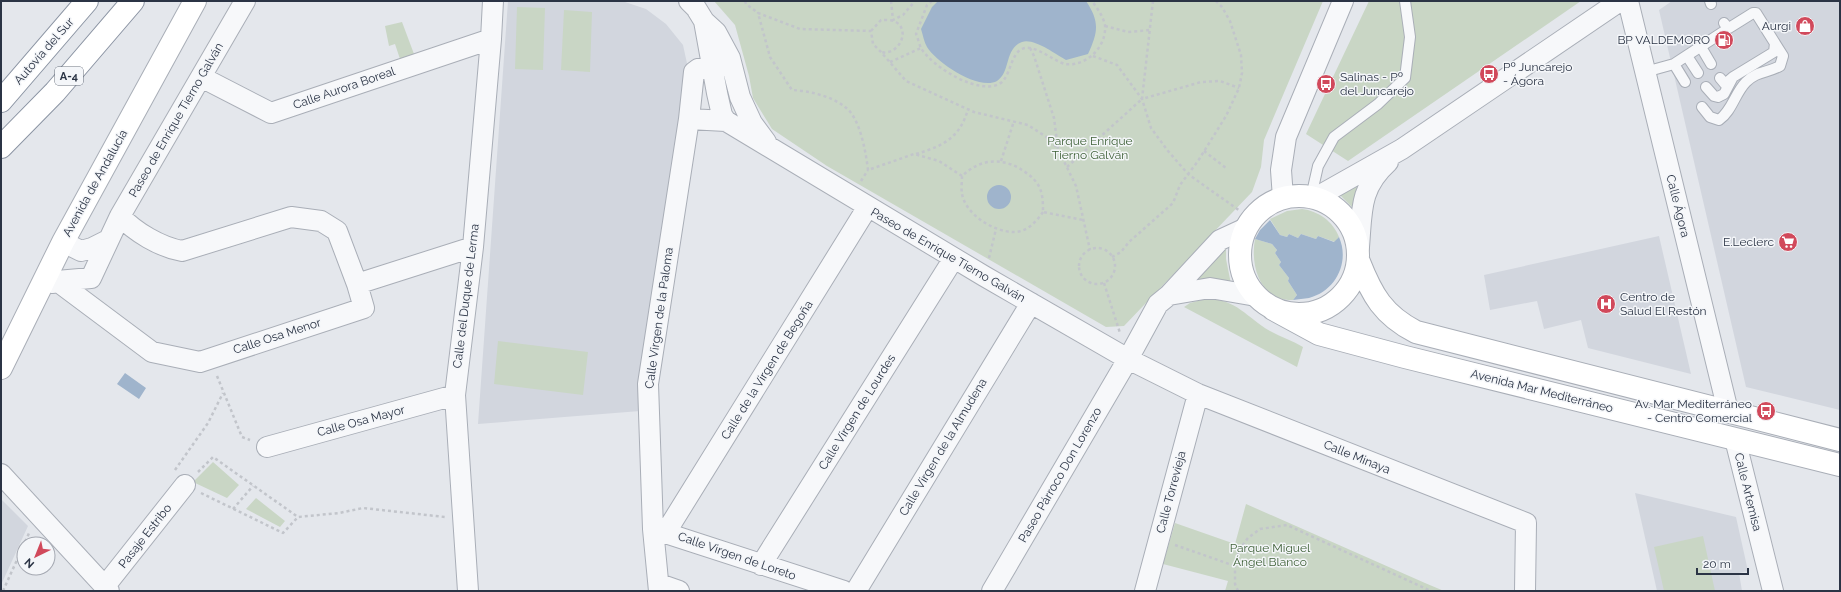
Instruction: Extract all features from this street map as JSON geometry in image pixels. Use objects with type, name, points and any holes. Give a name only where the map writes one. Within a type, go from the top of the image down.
[{"type":"main road","name":"Autovía del Sur","points":[[1,101],[87,1]]},
{"type":"main road","name":"A-4","points":[[1,147],[55,92],[133,1]]},
{"type":"main road","name":"Avenida de Andalucía","points":[[1,368],[48,285],[63,242],[195,1]]},
{"type":"main road","points":[[1359,254],[1354,280],[1343,296],[1329,308],[1310,314],[1291,315],[1273,309],[1256,296],[1246,281],[1240,264],[1240,245],[1249,224],[1265,206],[1283,198],[1297,196],[1313,197],[1328,203],[1343,214],[1353,230],[1369,288],[1388,314],[1400,324],[1416,332],[1840,440]]},
{"type":"main road","name":"Avenida Mar Mediterráneo","points":[[1273,309],[1319,334],[1405,357],[1840,465]]},
{"type":"street","name":"Paseo de Enrique Tierno Galván","points":[[91,278],[120,216],[245,1]]},
{"type":"street","name":"Calle del Duque de Lerma","points":[[468,591],[455,395],[473,247],[493,1]]},
{"type":"street","name":"Paseo de Enrique Tierno Galván","points":[[689,1],[696,8],[704,21],[716,32],[730,58],[722,66],[717,93],[722,115],[726,121],[867,208],[1128,359]]},
{"type":"street","points":[[1283,198],[1281,170],[1286,137],[1343,1]]},
{"type":"street","points":[[1313,197],[1402,149],[1620,1]]},
{"type":"street","name":"Calle Ágora","points":[[1628,1],[1728,412]]},
{"type":"street","name":"Calle Aurora Boreal","points":[[201,77],[271,113],[491,39]]},
{"type":"street","name":"Paseo de Enrique Tierno Galván","points":[[722,66],[740,96],[752,123],[770,147]]},
{"type":"street","name":"Calle Virgen de la Paloma","points":[[659,588],[659,531],[648,384],[689,119],[694,72],[698,69],[722,66]]},
{"type":"street","points":[[689,119],[726,121]]},
{"type":"street","points":[[1359,254],[1363,200],[1375,174],[1402,149]]},
{"type":"street","name":"Calle de la Virgen de Begoña","points":[[659,531],[867,208]]},
{"type":"street","points":[[120,216],[131,228],[173,249],[182,251],[291,217],[321,222],[337,232],[357,284],[473,247]]},
{"type":"street","name":"Paseo Párroco Don Lorenzo","points":[[992,591],[1128,359],[1158,304],[1170,295],[1220,240],[1249,224]]},
{"type":"street","points":[[63,242],[81,250],[92,248],[108,240]]},
{"type":"street","name":"Calle Virgen de Lourdes","points":[[761,565],[954,258]]},
{"type":"street","points":[[91,278],[86,303],[48,285],[91,278]]},
{"type":"street","name":"Calle Osa Menor","points":[[86,303],[152,352],[200,362],[364,308],[357,284]]},
{"type":"street","points":[[1170,295],[1210,288],[1256,296]]},
{"type":"street","name":"Calle Virgen de la Almudena","points":[[856,591],[1031,303]]},
{"type":"street","name":"Calle Minaya","points":[[1128,359],[1198,394],[1526,523],[1525,591]]},
{"type":"street","name":"Calle Torrevieja","points":[[1146,591],[1198,394]]},
{"type":"street","name":"Calle Osa Mayor","points":[[268,446],[455,395]]},
{"type":"street","name":"Calle Artemisa","points":[[1735,439],[1773,591]]},
{"type":"street","points":[[2,479],[38,513],[107,589]]},
{"type":"street","name":"Pasaje Estribo","points":[[107,589],[185,485]]},
{"type":"street","name":"Calle Virgen de Loreto","points":[[659,531],[844,591]]},
{"type":"street","points":[[659,588],[679,591]]},
{"type":"lane","points":[[1313,197],[1318,166],[1334,137],[1378,104],[1405,78],[1410,37],[1404,1]]},
{"type":"lane","points":[[1645,72],[1674,64],[1726,30],[1725,25],[1729,28],[1753,13],[1756,13],[1783,56],[1780,66],[1753,75],[1745,83],[1724,117],[1719,120],[1713,119],[1702,107]]},
{"type":"lane","points":[[1720,78],[1725,84],[1774,52],[1776,43]]},
{"type":"lane","points":[[1701,47],[1711,64]]},
{"type":"lane","points":[[1687,56],[1698,73]]},
{"type":"lane","points":[[1674,64],[1685,82]]},
{"type":"lane","points":[[1706,87],[1714,96],[1718,97],[1728,89],[1734,77]]},
{"type":"path","points":[[745,1],[746,4],[758,12],[800,29],[871,31],[881,20],[893,20],[903,15],[915,1]]},
{"type":"path","points":[[891,1],[893,20]]},
{"type":"path","points":[[932,1],[927,5],[916,34],[921,48],[930,59],[944,69],[962,80],[980,87],[995,86],[1003,81],[1018,53],[1023,48],[1030,48],[1065,64],[1078,64],[1093,56],[1101,46],[1105,26],[1101,14],[1092,1]]},
{"type":"path","points":[[1142,99],[1153,1]]},
{"type":"path","points":[[1112,257],[1120,252],[1172,203],[1180,185],[1226,116],[1239,88],[1242,73],[1241,55],[1230,20],[1222,7],[1216,1]]},
{"type":"path","points":[[758,12],[770,57],[792,90],[804,91],[829,98],[846,107],[856,124],[864,145],[868,170],[934,148],[952,138],[964,123],[968,109]]},
{"type":"path","points":[[881,52],[887,53],[894,51],[902,42],[903,32],[899,24],[893,20]]},
{"type":"path","points":[[1105,26],[1128,32],[1150,30]]},
{"type":"path","points":[[871,31],[873,44],[906,81],[968,109],[1028,125],[1048,138],[1058,149],[1076,186],[1090,250]]},
{"type":"path","points":[[890,62],[921,48]]},
{"type":"path","points":[[1030,48],[1054,118],[1058,149]]},
{"type":"path","points":[[1093,56],[1117,65],[1142,99],[1151,128],[1168,152],[1188,174],[1249,224]]},
{"type":"path","points":[[1067,167],[1142,99],[1201,82],[1220,81],[1239,88]]},
{"type":"path","points":[[1001,161],[1014,121]]},
{"type":"path","points":[[1204,151],[1226,168]]},
{"type":"path","points":[[914,154],[939,161],[962,176]]},
{"type":"path","points":[[985,161],[1001,161],[1026,172],[1036,182],[1042,196],[1043,212],[1036,222],[1029,227],[1015,232],[996,229],[977,218],[969,208],[962,195],[962,176],[971,168],[985,161]]},
{"type":"path","points":[[1043,212],[1083,220]]},
{"type":"path","points":[[984,276],[996,229]]},
{"type":"path","points":[[1095,248],[1105,250],[1112,257],[1114,263],[1112,275],[1104,283],[1093,284],[1083,278],[1080,273],[1079,262],[1090,250],[1095,248]]},
{"type":"path","points":[[1104,283],[1128,359]]},
{"type":"path","points":[[219,382],[242,437],[268,446]]},
{"type":"path","points":[[208,423],[223,393]]},
{"type":"path","points":[[298,517],[283,533],[185,485],[213,457],[298,517],[339,513],[363,508],[462,518]]},
{"type":"path","points":[[233,509],[253,486]]},
{"type":"path","points":[[2,591],[38,513]]},
{"type":"path","points":[[1238,591],[1235,584],[1235,566],[1239,550],[1248,538],[1260,529],[1287,525],[1431,591]]},
{"type":"path","points":[[1159,539],[1235,566]]},
{"type":"shaded area","points":[[508,1],[625,2],[646,9],[666,24],[683,45],[688,68],[640,411],[478,424]]},
{"type":"shaded area","points":[[1672,1],[1840,1],[1840,410],[1746,387],[1659,10]]},
{"type":"shaded area","name":"Centro de Salud El Restón","points":[[1659,236],[1691,374],[1588,348],[1581,320],[1544,329],[1537,301],[1490,310],[1484,275]]},
{"type":"shaded area","points":[[1635,493],[1736,517],[1748,571],[1739,573],[1742,591],[1657,591]]},
{"type":"shaded area","points":[[1,499],[28,526],[23,536],[16,536],[16,552],[1,585]]},
{"type":"green space","name":"Parque Enrique Tierno Galván","points":[[714,1],[1323,1],[1264,140],[1261,167],[1252,192],[1124,326],[1106,327],[827,166],[772,129],[753,98],[749,76],[735,25]]},
{"type":"green space","points":[[1369,1],[1581,1],[1348,161],[1306,134]]},
{"type":"green space","points":[[517,7],[545,8],[543,70],[515,69]]},
{"type":"green space","points":[[564,10],[592,12],[590,72],[561,70]]},
{"type":"green space","points":[[402,22],[414,54],[400,59],[395,44],[389,46],[385,26]]},
{"type":"green space","points":[[1362,180],[1353,208],[1339,194]]},
{"type":"green space","points":[[1302,209],[1314,212],[1333,226],[1339,237],[1335,242],[1318,236],[1316,239],[1301,234],[1298,238],[1289,234],[1287,237],[1280,235],[1270,219],[1287,211]]},
{"type":"green space","points":[[1255,239],[1272,244],[1277,250],[1275,253],[1281,262],[1279,265],[1289,278],[1288,281],[1297,295],[1293,300],[1282,299],[1272,295],[1260,280],[1254,260]]},
{"type":"green space","points":[[1226,246],[1226,259],[1231,284],[1188,285]]},
{"type":"green space","points":[[1205,299],[1216,300],[1233,305],[1270,331],[1303,347],[1297,367],[1184,307],[1190,303]]},
{"type":"green space","points":[[498,341],[588,352],[583,395],[494,384]]},
{"type":"green space","points":[[213,462],[239,485],[227,498],[193,482]]},
{"type":"green space","points":[[256,498],[285,521],[280,527],[246,509]]},
{"type":"green space","name":"Parque Miguel Ángel Blanco","points":[[1246,504],[1444,591],[1225,591],[1228,581],[1163,564],[1175,523],[1235,544]]},
{"type":"green space","points":[[1703,536],[1715,591],[1664,591],[1654,547]]},
{"type":"water","points":[[938,1],[1086,1],[1094,15],[1096,27],[1094,39],[1088,54],[1066,60],[1038,44],[1027,41],[1022,42],[1016,45],[1012,50],[1004,72],[997,81],[989,83],[979,82],[969,79],[948,67],[927,47],[921,29],[932,7]]},
{"type":"water","points":[[999,185],[1004,186],[1010,192],[1010,202],[1004,208],[999,209],[994,208],[988,202],[987,197],[988,192],[994,186]]},
{"type":"water","points":[[1270,220],[1280,235],[1287,237],[1289,234],[1298,238],[1301,234],[1316,239],[1318,236],[1334,242],[1339,237],[1343,256],[1341,265],[1338,274],[1327,289],[1309,298],[1293,300],[1297,295],[1288,281],[1289,278],[1279,265],[1281,262],[1275,253],[1277,250],[1272,244],[1255,239],[1260,230]]},
{"type":"water","points":[[125,373],[146,388],[139,399],[117,384]]},
{"type":"place","name":"Aurgi","points":[[1805,26]]},
{"type":"place","name":"BP VALDEMORO","points":[[1724,40]]},
{"type":"place","name":"Pº Juncarejo - Ágora","points":[[1489,74]]},
{"type":"place","name":"Salinas - Pº del Juncarejo","points":[[1326,84]]},
{"type":"place","name":"E.Leclerc","points":[[1788,242]]},
{"type":"place","name":"Centro de Salud El Restón","points":[[1606,304]]},
{"type":"place","name":"Av. Mar Mediterráneo - Centro Comercial","points":[[1766,411]]}]
